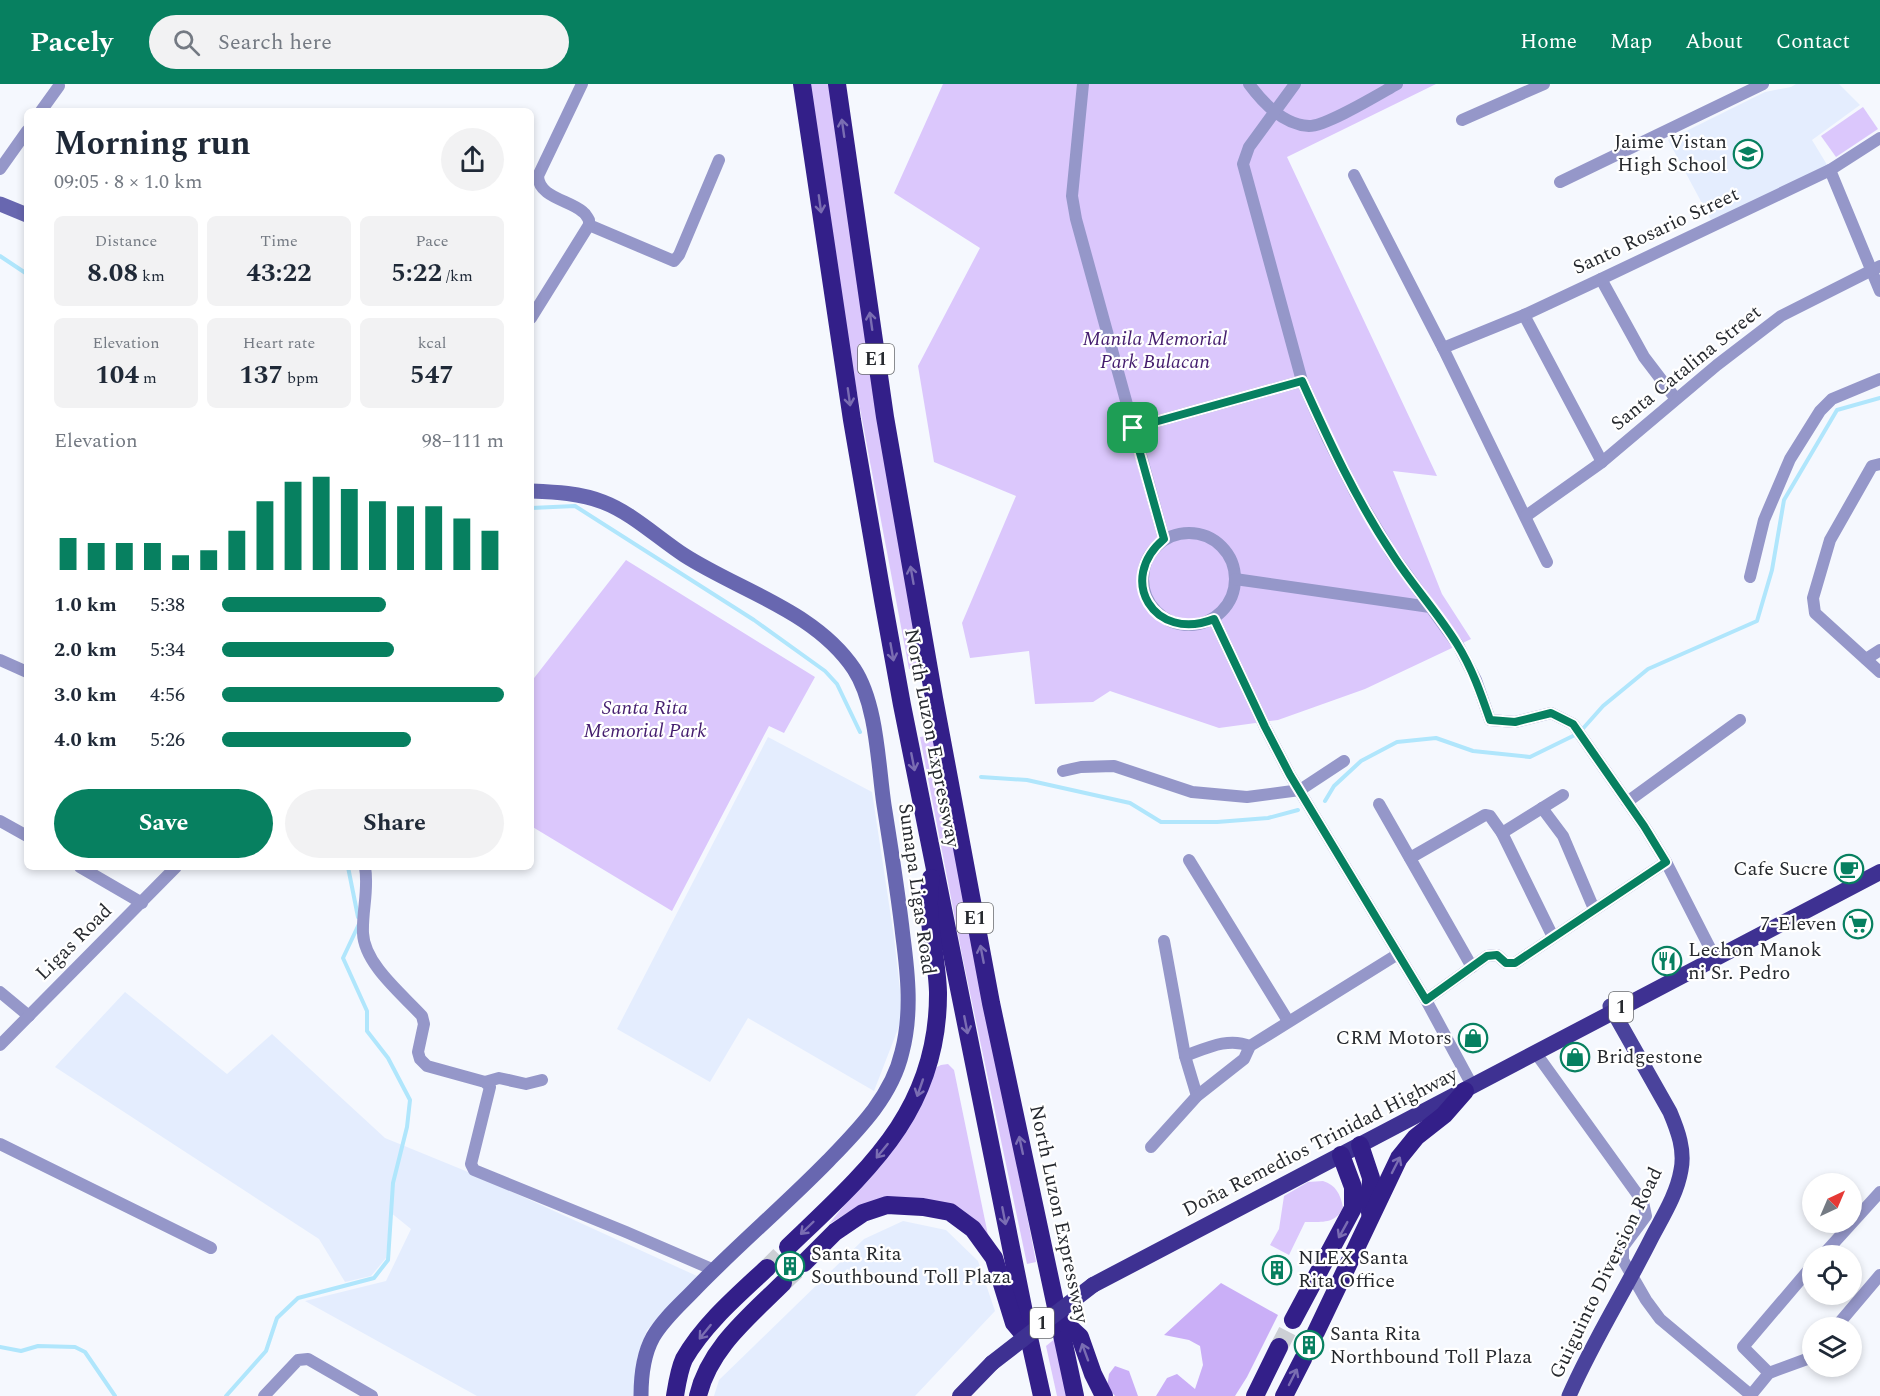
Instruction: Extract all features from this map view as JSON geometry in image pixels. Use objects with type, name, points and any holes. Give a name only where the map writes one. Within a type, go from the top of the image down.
[{"type":"highway","name":"North Luzon Expressway","points":[[802,84],[862,476],[902,705],[1042,1396]]},
{"type":"highway","name":"North Luzon Expressway","points":[[837,84],[885,417],[934,698],[991,1003],[1075,1396]]},
{"type":"highway","points":[[788,1247],[864,1173],[882,1152],[900,1128],[921,1087],[931,1052],[938,991],[928,894],[934,865]]},
{"type":"highway","name":"Doña Remedios Trinidad Highway","points":[[960,1396],[992,1363],[1093,1285],[1880,872]]},
{"type":"highway","points":[[1317,1332],[1370,1217],[1405,1150],[1416,1137],[1444,1115],[1469,1089]]},
{"type":"highway","points":[[1360,1145],[1371,1178],[1370,1217]]},
{"type":"highway","points":[[1293,1320],[1353,1208],[1353,1187],[1341,1155]]},
{"type":"highway","points":[[804,1263],[835,1232],[863,1213],[887,1205],[923,1207],[950,1212],[973,1229],[994,1258],[1014,1323],[1030,1342]]},
{"type":"highway","points":[[675,1396],[683,1361],[693,1347],[728,1306],[767,1268]]},
{"type":"highway","points":[[698,1396],[705,1377],[728,1338],[783,1283]]},
{"type":"highway","points":[[1057,1316],[1080,1338],[1104,1396]]},
{"type":"highway","points":[[1255,1396],[1279,1347]]},
{"type":"highway","points":[[1284,1396],[1303,1359]]},
{"type":"main road","points":[[0,204],[24,214]]},
{"type":"main road","name":"Sumapa Ligas Road","points":[[534,491],[564,492],[603,502],[685,556],[776,604],[820,633],[842,654],[856,673],[871,712],[898,888],[909,984],[907,1023],[902,1053],[887,1089],[865,1123],[787,1203],[714,1270],[664,1322],[652,1338],[642,1369],[641,1396]]},
{"type":"main road","name":"Guiguinto Diversion Road","points":[[1569,1396],[1595,1341],[1672,1198],[1681,1172],[1683,1157],[1677,1127],[1670,1112],[1610,1006]]},
{"type":"street","points":[[534,313],[589,225],[589,220],[583,212],[545,191],[539,184],[538,176],[582,84]]},
{"type":"street","points":[[1083,84],[1072,196],[1074,208],[1164,539]]},
{"type":"street","points":[[1249,84],[1259,98],[1275,112],[1308,126],[1326,123],[1398,84]]},
{"type":"street","points":[[1295,84],[1249,147],[1243,164],[1302,381],[1328,439],[1356,494],[1392,554],[1458,645],[1476,680],[1490,720],[1515,722],[1551,713],[1573,724],[1666,862],[1715,958]]},
{"type":"street","points":[[1462,120],[1544,84]]},
{"type":"street","points":[[1560,182],[1763,84]]},
{"type":"street","points":[[43,108],[59,86]]},
{"type":"street","points":[[0,169],[24,135]]},
{"type":"street","name":"Santo Rosario Street","points":[[1443,348],[1524,315],[1830,170],[1880,138]]},
{"type":"street","points":[[589,225],[674,261],[679,255],[719,160]]},
{"type":"street","points":[[1830,170],[1875,268],[1880,291]]},
{"type":"street","points":[[1354,175],[1443,348],[1547,561]]},
{"type":"street","name":"Santa Catalina Street","points":[[1526,516],[1602,462],[1717,365],[1782,316],[1875,268]]},
{"type":"street","points":[[1601,279],[1644,357],[1676,399]]},
{"type":"street","points":[[1524,315],[1602,462]]},
{"type":"street","points":[[1750,577],[1764,520],[1790,459],[1820,411],[1832,399],[1880,379]]},
{"type":"street","points":[[1133,428],[1302,381]]},
{"type":"street","points":[[1880,464],[1872,466],[1830,540],[1813,598],[1815,613],[1880,672]]},
{"type":"street","points":[[1191,532],[1205,535],[1227,552],[1233,565],[1235,579],[1233,595],[1214,619],[1199,625],[1184,626],[1168,621],[1155,612],[1146,599],[1142,584],[1143,568],[1151,552],[1164,539],[1191,532]]},
{"type":"street","points":[[1235,579],[1430,607]]},
{"type":"street","points":[[1214,619],[1265,727],[1300,790],[1426,1000],[1469,1089]]},
{"type":"street","points":[[1866,659],[1880,651]]},
{"type":"street","points":[[0,660],[24,671]]},
{"type":"street","points":[[1627,802],[1740,720]]},
{"type":"street","points":[[1063,771],[1081,767],[1114,766],[1192,792],[1247,797],[1300,790],[1344,761]]},
{"type":"street","points":[[1502,833],[1563,795]]},
{"type":"street","points":[[1379,804],[1472,967]]},
{"type":"street","points":[[1542,808],[1563,836],[1594,909]]},
{"type":"street","points":[[1410,858],[1485,815],[1490,816],[1502,833],[1553,937]]},
{"type":"street","points":[[0,820],[24,834]]},
{"type":"street","points":[[1189,860],[1288,1021]]},
{"type":"street","points":[[1426,1000],[1492,954],[1497,955],[1506,963],[1515,963],[1666,862]]},
{"type":"street","points":[[85,870],[142,903]]},
{"type":"street","name":"Ligas Road","points":[[0,1045],[173,870]]},
{"type":"street","points":[[365,870],[366,901],[363,934],[366,945],[377,969],[422,1016],[424,1024],[418,1052],[420,1059],[427,1066],[485,1082],[490,1087],[471,1164],[474,1170],[714,1270]]},
{"type":"street","points":[[1164,941],[1185,1056],[1197,1096]]},
{"type":"street","points":[[1151,1147],[1197,1096],[1244,1059],[1250,1046],[1398,954]]},
{"type":"street","points":[[0,992],[29,1016]]},
{"type":"street","points":[[1185,1056],[1218,1044],[1235,1041],[1250,1046]]},
{"type":"street","points":[[1535,1052],[1643,1202],[1646,1215],[1623,1247],[1623,1260],[1660,1319],[1751,1396],[1769,1373],[1802,1361]]},
{"type":"street","points":[[485,1082],[499,1078],[526,1084],[542,1080]]},
{"type":"street","points":[[0,1144],[211,1248]]},
{"type":"street","points":[[1832,1245],[1880,1192]]},
{"type":"street","points":[[1844,1317],[1880,1275]]},
{"type":"street","points":[[1769,1373],[1743,1347],[1802,1278]]},
{"type":"street","points":[[264,1396],[298,1360],[308,1359],[356,1392],[372,1396]]},
{"type":"shaded area","name":"Jaime Vistan High School","points":[[1796,84],[1839,84],[1860,105],[1812,140],[1829,168],[1711,220],[1668,140],[1765,92]]},
{"type":"shaded area","points":[[768,737],[872,792],[894,937],[903,1016],[874,1091],[748,1018],[710,1082],[617,1029]]},
{"type":"shaded area","points":[[125,992],[227,1074],[272,1034],[385,1138],[473,1174],[697,1276],[647,1330],[637,1358],[634,1396],[477,1396],[305,1301],[386,1281],[411,1229],[390,1212],[386,1258],[371,1276],[345,1282],[319,1239],[55,1067]]},
{"type":"shaded area","points":[[903,1221],[946,1230],[978,1261],[995,1311],[915,1396],[714,1396],[719,1380],[864,1239]]},
{"type":"shaded area","points":[[1221,1283],[1278,1315],[1247,1377],[1235,1396],[1156,1396],[1167,1378],[1177,1374],[1195,1389],[1203,1365],[1200,1346],[1189,1340],[1164,1335]]},
{"type":"shaded area","points":[[1115,1366],[1129,1371],[1138,1396],[1115,1396],[1107,1387],[1109,1374]]},
{"type":"green space","points":[[806,84],[829,84],[920,667],[909,669],[845,329]]},
{"type":"green space","name":"Manila Memorial Park Bulacan","points":[[943,84],[1436,84],[1287,157],[1437,476],[1393,471],[1442,594],[1471,639],[1365,689],[1278,720],[1219,728],[1110,691],[1093,702],[1035,704],[1029,651],[970,658],[962,623],[1016,496],[934,462],[918,366],[980,248],[894,193]]},
{"type":"green space","points":[[1863,107],[1878,129],[1836,157],[1821,136]]},
{"type":"green space","name":"Santa Rita Memorial Park","points":[[626,560],[815,677],[784,733],[769,726],[672,911],[534,828],[534,678]]},
{"type":"green space","points":[[934,735],[1036,1262],[1027,1264],[962,955],[920,737]]},
{"type":"green space","points":[[948,1064],[954,1070],[988,1235],[962,1215],[857,1207],[829,1224],[887,1153],[931,1070]]},
{"type":"green space","points":[[1323,1181],[1331,1185],[1339,1194],[1343,1207],[1337,1217],[1328,1221],[1305,1222],[1289,1255],[1270,1245],[1279,1229],[1284,1196],[1308,1182]]},
{"type":"green space","points":[[1056,1338],[1069,1396],[1057,1396],[1046,1346]]},
{"type":"waterway","points":[[0,256],[24,272]]},
{"type":"waterway","points":[[1325,801],[1334,786],[1361,761],[1397,742],[1436,738],[1473,751],[1530,757],[1579,733],[1603,706],[1648,669],[1757,621],[1772,570],[1784,500],[1837,410],[1880,398]]},
{"type":"waterway","points":[[534,508],[575,506],[754,620],[825,671],[837,684],[860,732]]},
{"type":"waterway","points":[[981,777],[1027,780],[1130,803],[1161,822],[1217,822],[1268,818],[1298,810]]},
{"type":"waterway","points":[[349,870],[358,917]]},
{"type":"waterway","points":[[226,1396],[266,1351],[277,1318],[298,1298],[374,1278],[388,1260],[393,1183],[407,1127],[410,1100],[388,1058],[367,1031],[367,1011],[343,958],[359,924]]},
{"type":"waterway","points":[[0,1347],[21,1351],[38,1346],[75,1347],[85,1352],[115,1396]]},
{"type":"tunnel","points":[[767,1268],[788,1247]]},
{"type":"tunnel","points":[[783,1283],[804,1263]]},
{"type":"tunnel","points":[[1279,1347],[1293,1320]]},
{"type":"tunnel","points":[[1303,1359],[1316,1332]]},
{"type":"place","name":"Jaime Vistan High School","points":[[1748,154]]},
{"type":"place","name":"Cafe Sucre","points":[[1849,869]]},
{"type":"place","name":"7-Eleven","points":[[1858,924]]},
{"type":"place","name":"Lechon Manok ni Sr. Pedro","points":[[1667,961]]},
{"type":"place","name":"CRM Motors","points":[[1473,1038]]},
{"type":"place","name":"Bridgestone","points":[[1575,1057]]},
{"type":"place","name":"Santa Rita Southbound Toll Plaza","points":[[790,1266]]},
{"type":"place","name":"NLEX Santa Rita Office","points":[[1277,1270]]},
{"type":"place","name":"Santa Rita Northbound Toll Plaza","points":[[1309,1345]]},
{"type":"route","points":[[1302,381],[1356,494],[1392,554],[1458,645],[1476,680],[1490,720],[1515,722],[1551,713],[1573,724],[1644,826],[1666,862],[1515,963],[1506,963],[1497,955],[1487,956],[1426,1000],[1290,775],[1214,619],[1199,625],[1184,626],[1168,621],[1155,612],[1146,599],[1142,584],[1143,568],[1154,547],[1164,539],[1133,428],[1302,381]]}]
